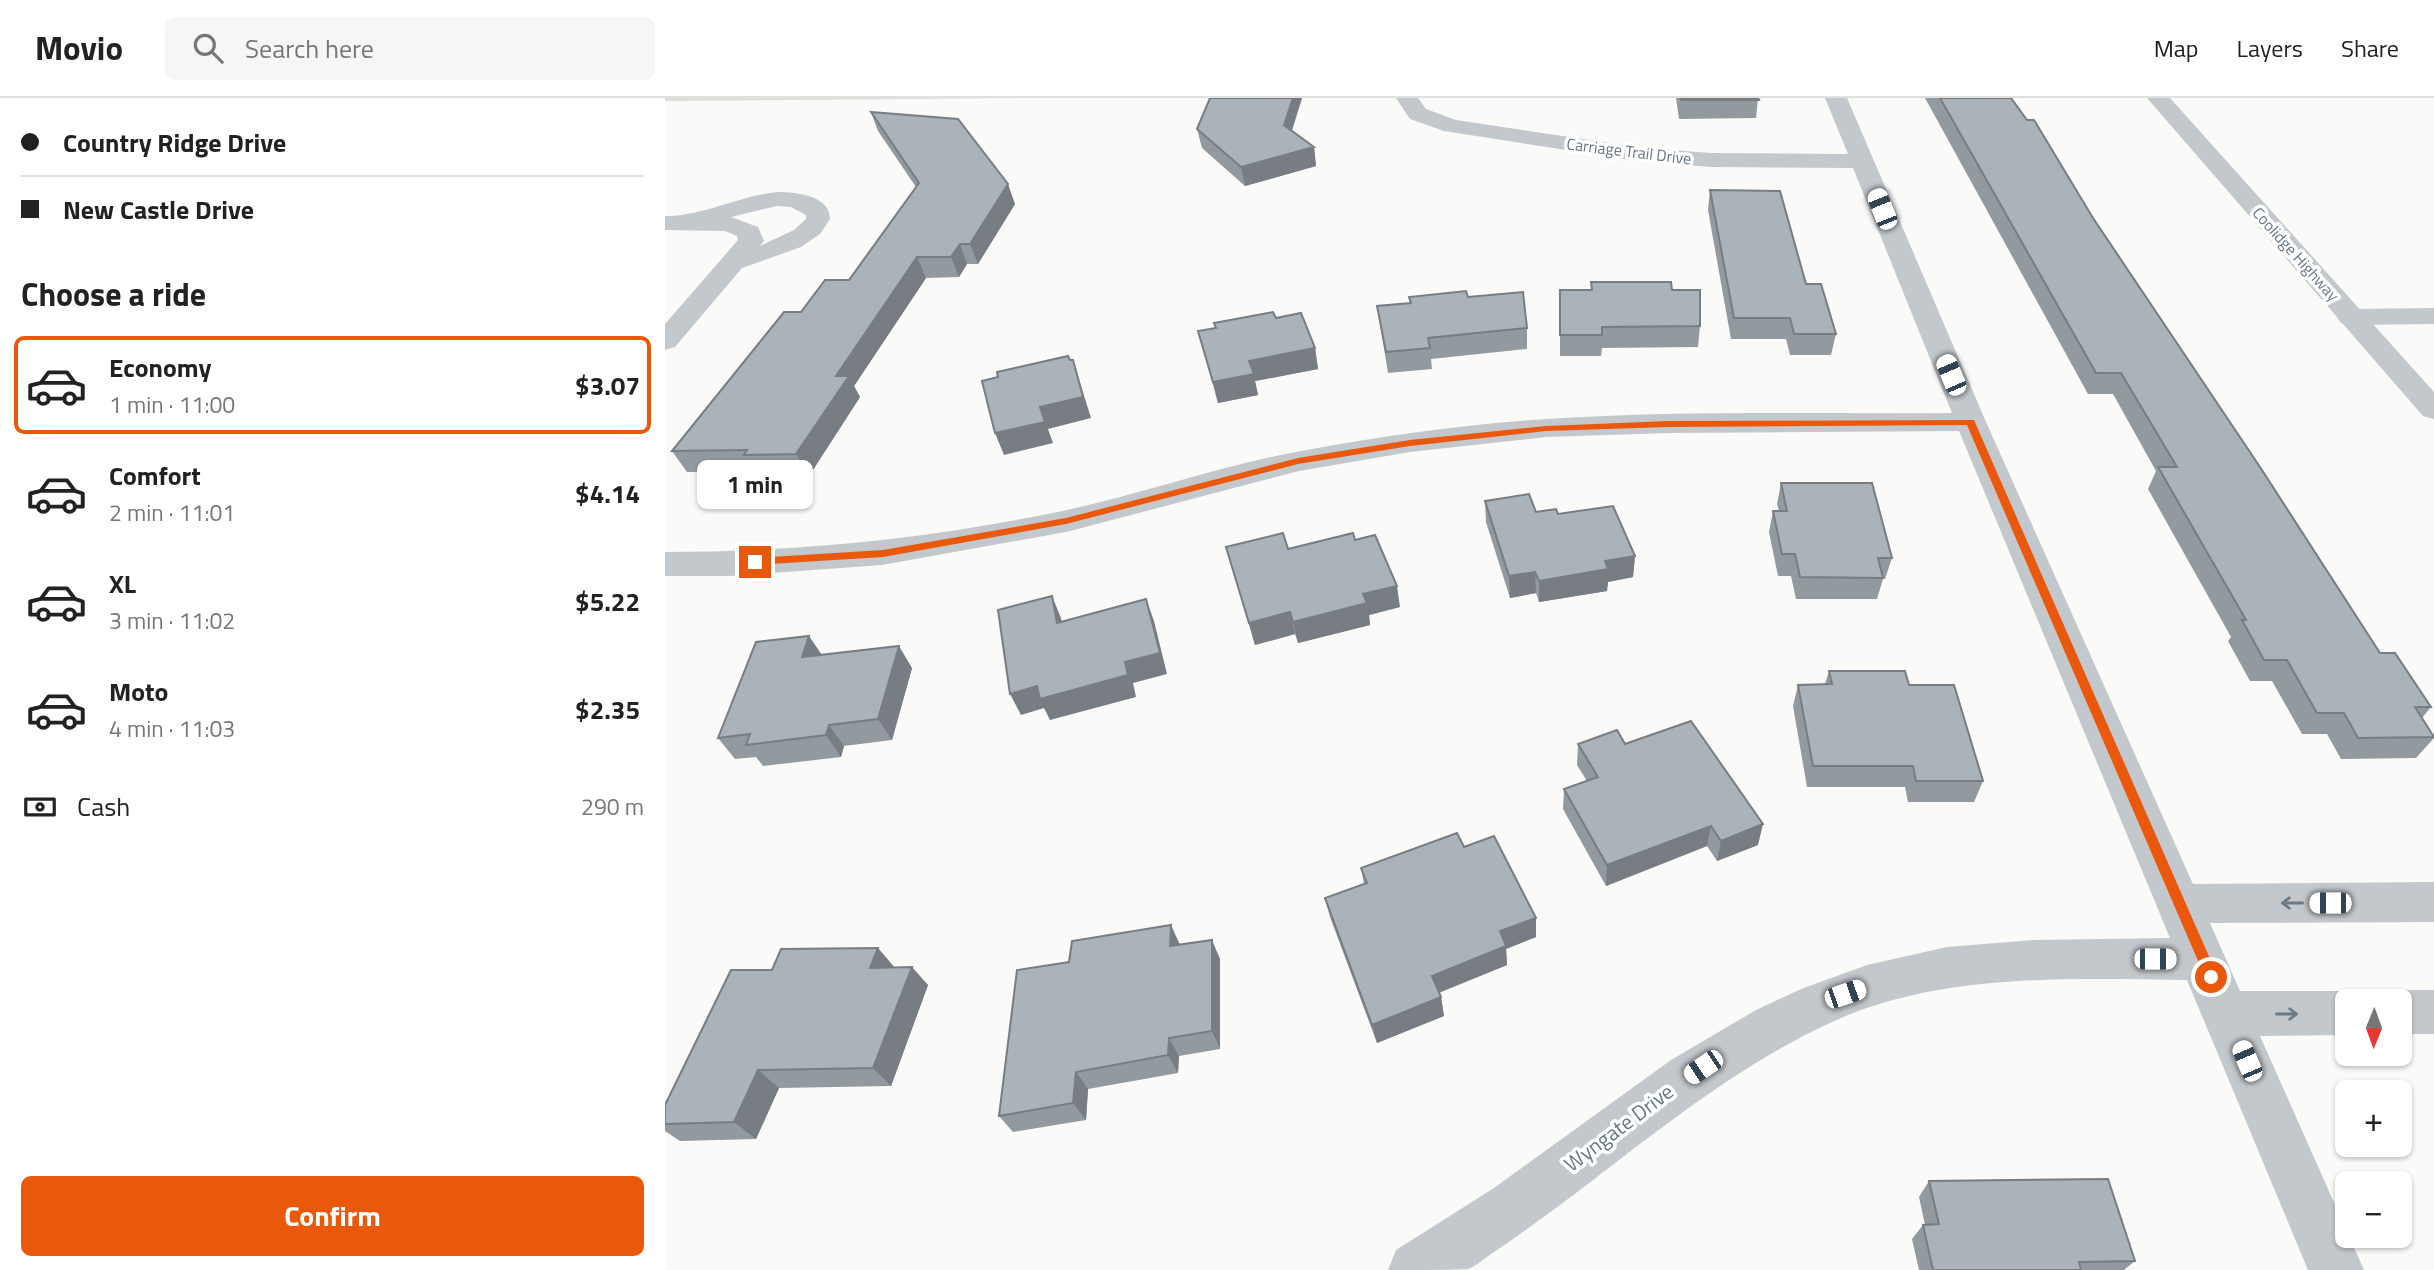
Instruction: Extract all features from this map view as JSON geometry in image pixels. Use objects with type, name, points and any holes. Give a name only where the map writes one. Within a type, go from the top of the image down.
[{"type":"street","name":"Carriage Trail Drive","points":[[1407,98],[1418,114],[1452,126],[1643,155],[1712,160],[1863,161]]},
{"type":"street","points":[[1836,98],[1971,422],[2336,1270]]},
{"type":"street","name":"Coolidge Highway","points":[[2158,98],[2434,410]]},
{"type":"street","points":[[697,222],[731,208],[782,199],[806,203],[818,213],[818,219],[806,234],[779,247],[735,262]]},
{"type":"street","points":[[665,223],[737,225],[749,232],[749,245],[665,341]]},
{"type":"street","points":[[2351,317],[2434,316]]},
{"type":"street","points":[[665,564],[730,564],[883,553],[1066,521],[1298,461],[1410,443],[1546,428],[1971,422]]},
{"type":"street","points":[[2180,904],[2434,902]]},
{"type":"street","name":"Wyngate Drive","points":[[1416,1270],[1525,1198],[1718,1056],[1769,1026],[1820,1003],[1870,986],[1967,966],[2118,959],[2204,959]]},
{"type":"street","points":[[2412,1012],[2434,1012]]},
{"type":"street","points":[[2227,1014],[2335,1013]]},
{"type":"shaded area","points":[[665,98],[1029,98],[665,101]]},
{"type":"building","points":[[1210,98],[1293,98],[1284,125],[1314,147],[1241,167],[1197,129]]},
{"type":"building","points":[[1680,98],[1758,98],[1759,100],[1681,100]]},
{"type":"building","points":[[1940,98],[2011,98],[2027,120],[2034,120],[2093,218],[2260,467],[2380,653],[2395,653],[2431,707],[2415,707],[2434,737],[2358,738],[2344,713],[2317,713],[2287,660],[2264,660],[2242,620],[2246,620],[2158,467],[2177,467],[2121,373],[2096,373]]},
{"type":"building","points":[[871,112],[958,119],[1008,184],[970,244],[960,244],[951,257],[917,257],[836,376],[849,376],[796,454],[744,455],[747,450],[672,451],[784,312],[801,312],[825,280],[849,280],[919,183]]},
{"type":"building","points":[[1710,190],[1780,191],[1806,284],[1821,284],[1836,334],[1794,334],[1790,318],[1734,318]]},
{"type":"building","points":[[1591,282],[1671,282],[1672,290],[1700,290],[1700,326],[1602,327],[1602,335],[1560,335],[1560,290],[1592,290]]},
{"type":"building","points":[[1466,291],[1468,297],[1523,292],[1527,328],[1428,338],[1430,348],[1386,352],[1377,306],[1411,303],[1409,297]]},
{"type":"building","points":[[1273,312],[1276,318],[1301,313],[1315,348],[1249,361],[1254,374],[1213,382],[1198,331],[1216,328],[1214,323]]},
{"type":"building","points":[[1068,356],[1073,360],[1083,397],[1040,407],[1045,422],[995,433],[982,381],[998,377],[997,372]]},
{"type":"building","points":[[1781,483],[1872,483],[1892,558],[1878,558],[1883,578],[1800,577],[1795,554],[1782,554],[1773,511],[1787,511]]},
{"type":"building","points":[[1529,494],[1536,512],[1556,509],[1558,514],[1613,506],[1635,556],[1605,561],[1608,569],[1539,581],[1535,572],[1509,576],[1485,501]]},
{"type":"building","points":[[1283,533],[1288,549],[1353,533],[1355,540],[1375,535],[1397,586],[1363,594],[1367,603],[1293,622],[1290,612],[1249,623],[1226,547]]},
{"type":"building","points":[[1052,596],[1057,623],[1146,599],[1160,653],[1125,662],[1128,675],[1040,699],[1037,686],[1010,694],[998,610]]},
{"type":"building","points":[[809,636],[802,657],[899,646],[878,719],[829,725],[826,735],[746,745],[750,734],[718,738],[756,642]]},
{"type":"building","points":[[1829,671],[1905,671],[1909,685],[1954,685],[1983,781],[1916,781],[1913,766],[1813,766],[1798,685],[1832,684]]},
{"type":"building","points":[[1691,721],[1763,824],[1721,841],[1711,826],[1607,865],[1564,789],[1598,777],[1578,744],[1617,730],[1625,744]]},
{"type":"building","points":[[1457,833],[1464,847],[1494,836],[1536,918],[1500,931],[1506,946],[1432,976],[1441,997],[1372,1025],[1325,898],[1367,883],[1361,868]]},
{"type":"building","points":[[1171,925],[1170,946],[1212,940],[1212,1031],[1169,1038],[1168,1055],[1076,1072],[1073,1103],[999,1116],[1017,970],[1069,962],[1072,941]]},
{"type":"building","points":[[878,948],[870,968],[912,967],[873,1068],[758,1070],[734,1122],[665,1124],[665,1105],[731,970],[772,970],[781,949]]},
{"type":"building","points":[[2108,1179],[2135,1261],[2079,1262],[2081,1270],[1933,1270],[1923,1225],[1939,1224],[1929,1181]]},
{"type":"route","points":[[755,562],[883,553],[1066,521],[1298,461],[1410,443],[1546,428],[1669,424],[1971,422],[2211,977]]}]
